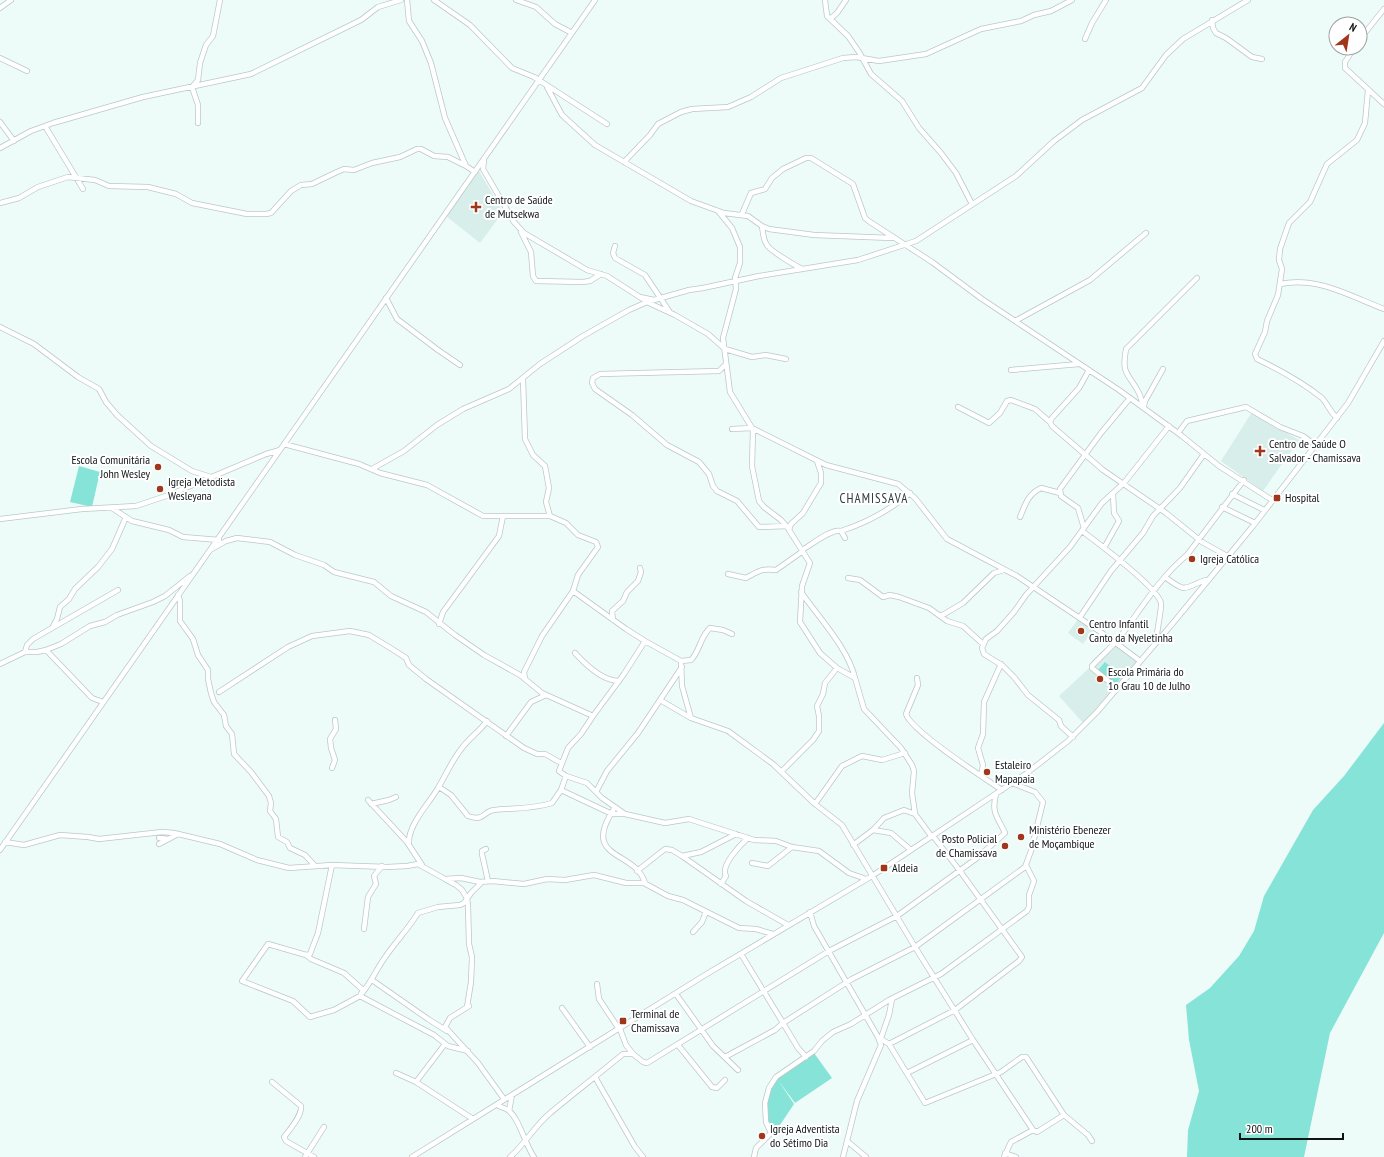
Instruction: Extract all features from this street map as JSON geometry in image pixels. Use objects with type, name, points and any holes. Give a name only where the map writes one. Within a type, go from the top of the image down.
[{"type":"street","points":[[0,8],[11,0]]},
{"type":"street","points":[[192,87],[198,80],[200,63],[206,45],[213,36],[220,0]]},
{"type":"street","points":[[0,148],[45,126],[137,99],[251,74],[361,20],[378,7],[401,0]]},
{"type":"street","points":[[407,0],[410,21],[422,41],[431,63],[445,118],[466,166]]},
{"type":"street","points":[[434,0],[470,25],[512,68],[534,77],[547,87],[607,124]]},
{"type":"street","points":[[516,0],[536,7],[555,24],[572,33]]},
{"type":"street","points":[[0,850],[595,0]]},
{"type":"street","points":[[825,0],[826,15],[842,28],[863,58],[871,74],[901,100],[919,128],[941,153],[960,180],[972,204]]},
{"type":"street","points":[[830,19],[837,13],[846,0]]},
{"type":"street","points":[[624,162],[650,135],[658,124],[671,116],[692,109],[728,107],[751,97],[781,78],[800,70],[820,66],[843,58],[863,58],[879,61],[926,54],[981,29],[1021,21],[1034,15],[1050,11],[1072,0]]},
{"type":"street","points":[[1085,39],[1092,23],[1106,0]]},
{"type":"street","points":[[640,297],[659,299],[689,290],[858,260],[916,241],[1016,176],[1075,125],[1145,85],[1166,55],[1173,48],[1212,20],[1248,0]]},
{"type":"street","points":[[1368,29],[1384,9]]},
{"type":"street","points":[[1212,20],[1213,28],[1216,33],[1226,38],[1252,57],[1262,59]]},
{"type":"street","points":[[1349,56],[1344,65],[1384,104]]},
{"type":"street","points":[[0,58],[27,71]]},
{"type":"street","points":[[534,77],[542,75]]},
{"type":"street","points":[[192,87],[198,105],[198,123]]},
{"type":"street","points":[[547,87],[562,115],[595,145],[691,200],[718,211],[748,216],[762,226],[814,235],[895,239]]},
{"type":"street","points":[[1337,418],[1330,412],[1323,399],[1316,393],[1288,374],[1255,357],[1280,284],[1282,269],[1279,260],[1280,249],[1289,223],[1310,202],[1326,164],[1357,140],[1365,123],[1368,90]]},
{"type":"street","points":[[0,122],[14,141]]},
{"type":"street","points":[[45,126],[83,189]]},
{"type":"street","points":[[0,203],[19,198],[38,187],[44,186],[59,179],[76,178],[95,180],[109,186],[148,187],[176,194],[192,203],[247,214],[272,213],[291,191],[302,185],[312,184],[344,169],[354,170],[372,163],[399,157],[417,149],[434,156],[448,157],[475,170],[483,169]]},
{"type":"street","points":[[484,158],[483,169],[521,232],[531,252],[533,276],[536,281],[583,282],[590,281],[601,274]]},
{"type":"street","points":[[742,214],[751,193],[765,189],[772,178],[783,169],[806,158],[811,158],[853,184],[865,218],[1144,407],[1204,454],[1272,500]]},
{"type":"street","points":[[718,211],[732,228],[740,247],[740,263],[736,281],[736,289],[723,333],[730,392],[752,429],[752,466],[759,501],[788,528],[810,564],[801,592],[800,622],[816,649],[837,668],[855,678]]},
{"type":"street","points":[[762,226],[765,242],[770,250],[782,255],[802,270]]},
{"type":"street","points":[[521,232],[587,270],[601,274],[647,302],[708,334],[725,349],[752,357],[766,355],[786,359]]},
{"type":"street","points":[[1015,321],[1090,280],[1146,233]]},
{"type":"street","points":[[615,246],[613,252],[615,258],[645,275],[659,299],[670,313]]},
{"type":"street","points":[[1144,407],[1139,392],[1123,366],[1126,349],[1197,278]]},
{"type":"street","points":[[1280,284],[1302,282],[1316,284],[1338,290],[1384,308]]},
{"type":"street","points":[[386,298],[397,319],[460,365]]},
{"type":"street","points":[[372,469],[404,451],[458,412],[502,394],[540,364],[583,336],[629,310],[647,302]]},
{"type":"street","points":[[0,326],[34,344],[78,377],[99,389],[106,402],[117,415],[151,446],[192,471],[211,477]]},
{"type":"street","points":[[412,1157],[773,934],[872,876],[1002,790],[1047,758],[1073,737],[1097,712],[1156,643],[1255,523],[1337,418],[1384,341]]},
{"type":"street","points":[[726,364],[719,371],[600,374],[593,378],[592,383],[596,389],[632,415],[667,445],[699,462],[709,474],[713,486],[717,491],[737,502],[759,527],[788,528]]},
{"type":"street","points":[[1011,370],[1079,364]]},
{"type":"street","points":[[1144,407],[1163,369]]},
{"type":"street","points":[[1050,422],[1079,388],[1089,370]]},
{"type":"street","points":[[522,379],[525,439],[533,455],[545,466],[550,488],[546,502],[550,516]]},
{"type":"street","points":[[1060,493],[1060,489],[1101,433],[1130,398]]},
{"type":"street","points":[[958,407],[989,423],[1000,413],[1007,401],[1011,400],[1035,409],[1085,456],[1160,509],[1198,539],[1227,556]]},
{"type":"street","points":[[1178,433],[1187,421],[1246,407],[1280,427],[1303,436],[1315,445]]},
{"type":"street","points":[[1073,737],[1061,726],[1059,720],[1028,695],[1014,677],[1001,664],[984,654],[982,648],[983,644],[986,639],[1002,626],[1026,595],[1034,588],[1083,529],[1102,503],[1124,483],[1169,426]]},
{"type":"street","points":[[732,429],[752,429],[838,470],[894,482],[910,493],[928,512],[947,539],[1004,570],[1080,617],[1140,661]]},
{"type":"street","points":[[284,444],[427,485],[476,514],[483,516],[550,516],[566,523],[578,535],[596,542],[598,547],[578,575],[573,591],[542,636],[524,672],[526,679]]},
{"type":"street","points":[[0,519],[82,509],[136,506],[152,501],[266,454],[280,450]]},
{"type":"street","points":[[1080,617],[1120,560],[1160,509],[1180,488],[1204,454]]},
{"type":"street","points":[[788,528],[805,510],[821,483],[821,473],[816,460]]},
{"type":"street","points":[[1117,688],[1092,667],[1115,642],[1153,591],[1178,562],[1187,555],[1244,480]]},
{"type":"street","points":[[1020,517],[1028,497],[1035,490],[1041,488],[1060,493],[1061,496],[1078,508],[1083,529],[1120,560],[1153,591],[1160,600],[1161,607],[1156,643]]},
{"type":"street","points":[[728,574],[746,578],[754,573],[769,568],[776,570],[802,550],[827,535],[838,530],[841,531],[859,525],[890,509],[910,493]]},
{"type":"street","points":[[1104,548],[1119,521],[1114,513],[1113,494]]},
{"type":"street","points":[[1232,494],[1264,510]]},
{"type":"street","points":[[1222,507],[1255,523]]},
{"type":"street","points":[[112,508],[132,521],[169,530],[183,537],[213,544],[237,538],[270,542],[295,555],[324,565],[334,572],[371,581],[391,596],[426,612],[439,624],[484,655],[526,679],[546,695],[592,716]]},
{"type":"street","points":[[439,624],[443,612],[498,536],[503,516]]},
{"type":"street","points":[[52,628],[57,619],[60,607],[69,599],[75,589],[98,567],[112,549],[126,517]]},
{"type":"street","points":[[841,531],[845,538]]},
{"type":"street","points":[[213,544],[226,541]]},
{"type":"street","points":[[613,620],[612,611],[623,601],[627,592],[638,580],[641,572],[640,568]]},
{"type":"street","points":[[941,616],[963,603],[994,573],[1004,570]]},
{"type":"street","points":[[0,664],[25,652],[46,650],[61,644],[90,626],[105,622],[117,615],[153,602],[165,596],[193,574]]},
{"type":"street","points":[[1166,577],[1184,589],[1189,589],[1208,580]]},
{"type":"street","points":[[848,578],[860,580],[883,597],[890,595],[904,598],[929,608],[947,621],[963,626],[971,636],[983,644]]},
{"type":"street","points":[[25,652],[32,639],[118,590]]},
{"type":"street","points":[[573,591],[613,620],[681,661],[692,660],[702,637],[710,628],[723,630],[732,634]]},
{"type":"street","points":[[801,592],[837,640],[846,656],[855,678],[864,709],[905,753],[914,768],[912,793],[915,814],[960,870],[980,901],[1011,940],[1021,956],[1021,959],[955,1010],[889,1044]]},
{"type":"street","points":[[178,595],[180,601],[180,621],[192,639],[198,655],[208,670],[211,693],[214,702],[224,715],[226,726],[232,734],[235,755],[251,772],[269,796],[271,803],[270,811],[276,819],[278,837],[287,842],[290,848],[305,855],[315,866]]},
{"type":"street","points":[[219,692],[288,647],[312,636],[350,631],[369,636],[392,649],[406,658],[409,665],[426,679],[506,736],[530,751],[545,754],[561,763]]},
{"type":"street","points":[[625,814],[596,792],[587,783],[566,776],[559,771],[568,748],[581,734],[592,716],[619,681],[646,641]]},
{"type":"street","points":[[46,650],[92,698],[103,702]]},
{"type":"street","points":[[575,653],[584,662],[610,680],[619,681]]},
{"type":"street","points":[[681,661],[683,691],[691,718]]},
{"type":"street","points":[[980,776],[983,765],[978,748],[983,734],[984,702],[1001,664]]},
{"type":"street","points":[[596,792],[608,771],[638,733],[682,667]]},
{"type":"street","points":[[781,772],[813,740],[819,731],[817,706],[823,694],[825,683],[837,668]]},
{"type":"street","points":[[917,678],[918,685],[909,704],[906,716],[914,727],[980,776],[1002,790]]},
{"type":"street","points":[[506,736],[531,702],[546,695]]},
{"type":"street","points":[[660,700],[691,718],[728,731],[781,772],[816,804],[841,823],[934,978],[1033,1130]]},
{"type":"street","points":[[332,768],[334,760],[330,748],[330,739],[336,729],[336,720]]},
{"type":"street","points":[[409,844],[409,833],[425,806],[439,787],[451,763],[461,748],[487,721]]},
{"type":"street","points":[[816,804],[842,766],[862,756],[882,760],[905,753]]},
{"type":"street","points":[[439,787],[451,795],[468,816],[478,818],[494,810],[540,807],[552,803],[561,790],[566,776]]},
{"type":"street","points":[[725,1057],[775,1030],[783,1023],[847,982],[915,947],[980,901],[1026,865],[1031,851],[1043,800],[1035,792],[1012,783]]},
{"type":"street","points":[[561,790],[616,815],[625,814],[665,823],[689,819],[748,838],[776,841],[792,847],[819,851],[845,870],[866,879]]},
{"type":"street","points":[[598,984],[599,999],[619,1029],[626,1045],[633,1054],[643,1062],[647,1063],[829,951],[897,916],[960,870],[1004,835],[1004,832],[994,813],[993,805],[996,794]]},
{"type":"street","points":[[396,797],[389,800],[370,802],[409,844],[422,865],[438,877],[456,885],[467,898],[470,931],[469,944],[472,957],[468,1006],[450,1018],[445,1027],[447,1031]]},
{"type":"street","points":[[615,807],[602,831],[605,845],[637,871],[645,884]]},
{"type":"street","points":[[853,845],[873,830],[884,818],[900,811],[912,812],[915,814]]},
{"type":"street","points":[[873,830],[890,833],[911,850]]},
{"type":"street","points":[[0,838],[6,842],[24,845],[64,835],[99,839],[162,832],[178,834],[220,844],[257,860],[290,868],[332,865],[422,865]]},
{"type":"street","points":[[160,844],[178,834]]},
{"type":"street","points":[[682,856],[702,852],[736,834]]},
{"type":"street","points":[[159,838],[169,839]]},
{"type":"street","points":[[721,884],[726,876],[724,871],[726,866],[737,849],[748,838]]},
{"type":"street","points":[[752,863],[768,866],[792,847]]},
{"type":"street","points":[[486,849],[482,851],[486,881]]},
{"type":"street","points":[[637,871],[645,863],[665,849],[672,850],[721,884],[788,925]]},
{"type":"street","points":[[306,955],[310,954],[318,933],[332,865]]},
{"type":"street","points":[[754,1157],[756,1148],[771,1133],[764,1108],[772,1083],[776,1077],[806,1057],[827,1037],[892,999],[934,978],[1028,909],[1029,895],[1034,881],[1026,865]]},
{"type":"street","points":[[364,929],[368,897],[376,884],[374,876],[382,866]]},
{"type":"street","points":[[445,879],[461,878],[524,884],[547,879],[564,880],[594,875],[626,883],[645,884],[668,896],[684,900],[739,928],[756,929],[773,934]]},
{"type":"street","points":[[361,994],[362,990],[344,973],[329,968],[306,955],[268,944],[242,981],[293,1001],[310,1016],[334,1010],[361,994],[372,980],[385,957],[400,936],[408,930],[418,912],[442,906],[460,905],[464,903],[479,884],[486,881]]},
{"type":"street","points":[[694,932],[706,912]]},
{"type":"street","points":[[810,912],[814,926],[865,1015],[880,1037],[889,1044],[925,1103],[996,1074],[1022,1057],[1026,1057],[1064,1115],[1088,1135],[1092,1141]]},
{"type":"street","points":[[741,954],[798,1048],[806,1057]]},
{"type":"street","points":[[372,980],[447,1031],[468,1051],[504,1099]]},
{"type":"street","points":[[361,994],[434,1035],[445,1044],[456,1050],[468,1051]]},
{"type":"street","points":[[676,994],[713,1046],[738,1070]]},
{"type":"street","points":[[843,1157],[857,1101],[866,1077],[880,1050],[880,1037],[889,1015],[892,999]]},
{"type":"street","points":[[562,1008],[590,1047]]},
{"type":"street","points":[[907,1073],[973,1040]]},
{"type":"street","points":[[416,1082],[445,1044]]},
{"type":"street","points":[[510,1157],[526,1142],[537,1126],[549,1114],[623,1054],[626,1045]]},
{"type":"street","points":[[678,1045],[712,1087],[716,1088],[725,1080]]},
{"type":"street","points":[[623,1054],[633,1054]]},
{"type":"street","points":[[396,1073],[416,1082],[473,1119]]},
{"type":"street","points":[[595,1077],[635,1147],[643,1157]]},
{"type":"street","points":[[272,1082],[301,1106],[298,1116],[284,1138],[306,1155],[314,1157]]},
{"type":"street","points":[[509,1111],[512,1096]]},
{"type":"street","points":[[497,1105],[509,1111],[523,1133],[534,1157]]},
{"type":"street","points":[[1016,1157],[1005,1155],[1012,1140],[1033,1130],[1037,1132],[1064,1115]]},
{"type":"street","points":[[306,1155],[324,1127]]},
{"type":"street","points":[[847,1140],[866,1157]]},
{"type":"shaded area","name":"Centro de Saúde de Mutsekwa","points":[[479,171],[503,212],[480,243],[446,216]]},
{"type":"shaded area","name":"Centro de Saúde O Salvador - Chamissava","points":[[1252,412],[1299,440],[1263,491],[1221,461]]},
{"type":"shaded area","points":[[79,466],[100,472],[92,507],[70,502]]},
{"type":"shaded area","name":"Centro Infantil Canto da Nyeletinha","points":[[1079,618],[1094,629],[1083,644],[1068,633]]},
{"type":"shaded area","name":"Escola Primária do 1o Grau 10 de Julho","points":[[1115,644],[1138,661],[1083,723],[1059,696]]},
{"type":"shaded area","points":[[1105,662],[1122,676],[1115,685],[1097,671]]},
{"type":"shaded area","points":[[1384,723],[1384,933],[1330,1033],[1304,1157],[1187,1157],[1188,1130],[1199,1091],[1189,1040],[1186,1005],[1210,988],[1239,956],[1254,931],[1264,896],[1313,810],[1344,776]]},
{"type":"shaded area","points":[[814,1053],[832,1078],[795,1103],[778,1080],[785,1073]]},
{"type":"shaded area","points":[[778,1080],[794,1104],[778,1128],[767,1121],[768,1096],[772,1087]]},
{"type":"place","name":"Centro de Saúde de Mutsekwa","points":[[476,207]]},
{"type":"place","name":"Centro de Saúde O Salvador - Chamissava","points":[[1260,451]]},
{"type":"place","name":"Escola Comunitária John Wesley","points":[[158,467]]},
{"type":"place","name":"Igreja Metodista Wesleyana","points":[[160,489]]},
{"type":"place","name":"Hospital","points":[[1277,498]]},
{"type":"place","name":"Igreja Católica","points":[[1192,559]]},
{"type":"place","name":"Centro Infantil Canto da Nyeletinha","points":[[1081,631]]},
{"type":"place","name":"Escola Primária do 1o Grau 10 de Julho","points":[[1100,679]]},
{"type":"place","name":"Estaleiro Mapapaia","points":[[987,772]]},
{"type":"place","name":"Ministério Ebenezer de Moçambique","points":[[1021,837]]},
{"type":"place","name":"Posto Policial de Chamissava","points":[[1005,846]]},
{"type":"place","name":"Aldeia","points":[[884,868]]},
{"type":"place","name":"Terminal de Chamissava","points":[[623,1021]]},
{"type":"place","name":"Igreja Adventista do Sétimo Dia","points":[[762,1136]]},
{"type":"district","name":"CHAMISSAVA","points":[[874,498]]}]
